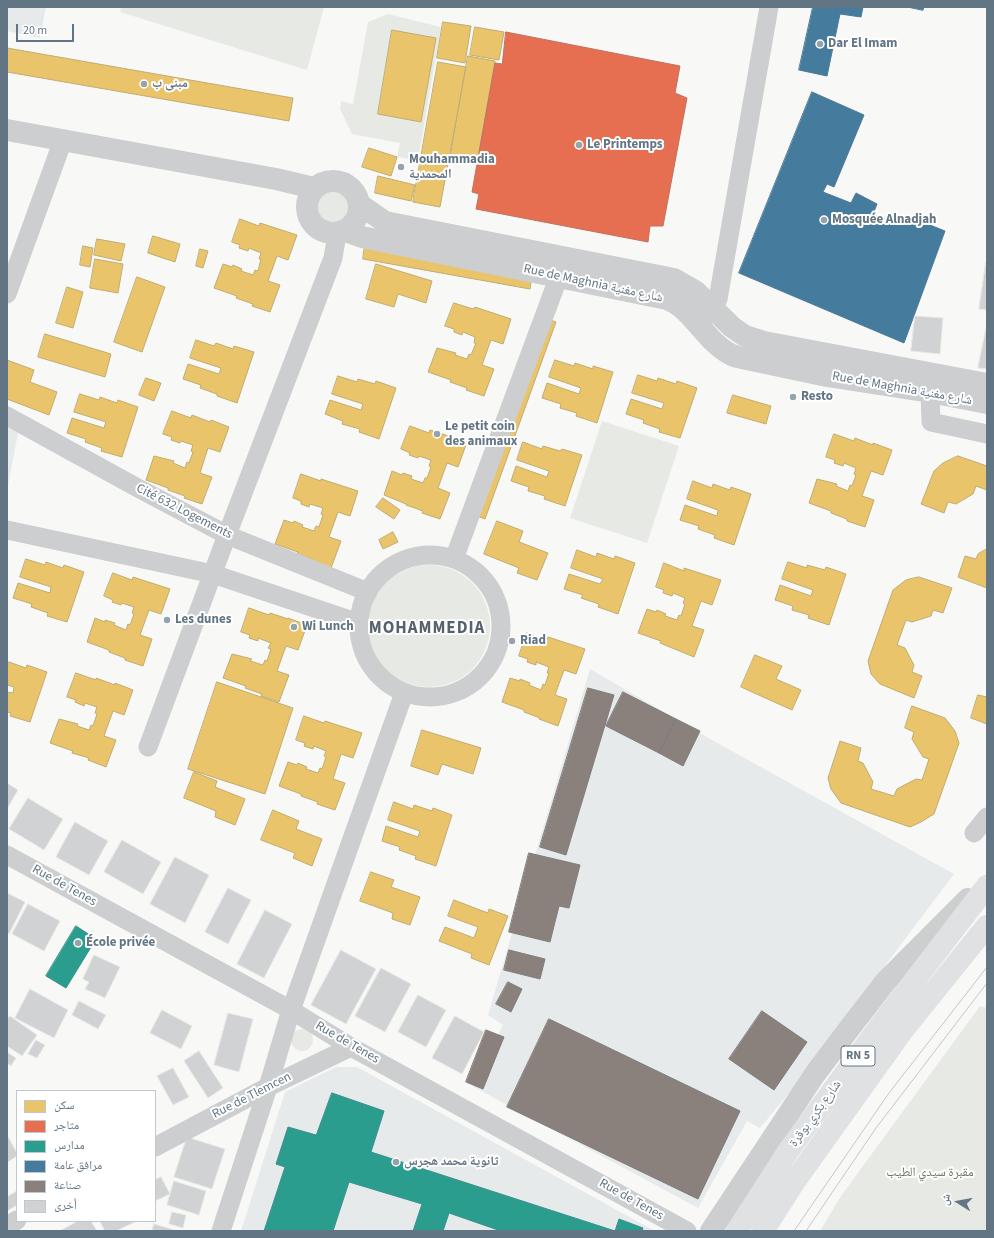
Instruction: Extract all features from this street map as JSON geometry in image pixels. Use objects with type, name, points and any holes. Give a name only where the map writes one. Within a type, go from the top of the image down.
[{"type":"highway","name":"شارع بكري بوقرة","points":[[737,1231],[794,1144],[888,1016],[987,886]]},
{"type":"highway","name":"شارع بكري بوقرة","points":[[763,1231],[795,1181],[903,1030],[987,926]]},
{"type":"street","points":[[698,324],[713,308],[718,299],[769,7]]},
{"type":"street","points":[[7,130],[276,179],[314,188]]},
{"type":"street","points":[[7,294],[63,140]]},
{"type":"street","points":[[329,181],[338,181],[352,189],[357,196],[359,204],[359,212],[352,226],[341,232],[328,234],[320,231],[314,226],[306,211],[309,195],[314,188],[321,183],[329,181]]},
{"type":"street","name":"Rue de Maghnia شارع مغنية","points":[[359,204],[385,222],[564,266],[676,302],[715,343],[730,354],[742,358],[827,376],[931,383],[987,384]]},
{"type":"street","points":[[148,747],[333,258],[341,232]]},
{"type":"street","name":"Rue de Maghnia شارع مغنية","points":[[341,232],[362,237],[564,266],[674,279],[694,291],[732,327],[745,336],[931,383],[987,404]]},
{"type":"street","points":[[454,559],[564,266]]},
{"type":"street","points":[[931,383],[930,422],[987,434]]},
{"type":"street","name":"Cité 632 Logements","points":[[7,416],[227,536],[368,592]]},
{"type":"street","points":[[7,530],[213,574],[360,623]]},
{"type":"street","points":[[434,555],[454,559],[473,570],[489,587],[495,600],[498,607],[500,629],[496,651],[485,671],[469,686],[448,695],[426,698],[404,693],[386,683],[372,668],[363,650],[359,631],[361,610],[368,592],[380,576],[396,564],[414,557],[434,555]]},
{"type":"street","points":[[221,1231],[268,1087],[291,1010],[404,693]]},
{"type":"street","points":[[974,833],[987,817]]},
{"type":"street","name":"Rue de Tenes","points":[[7,855],[291,1010],[351,1047],[687,1231]]},
{"type":"street","points":[[711,1231],[815,1074],[886,981],[987,880]]},
{"type":"street","name":"Rue de Tlemcen","points":[[156,1146],[268,1087],[351,1047]]},
{"type":"street","points":[[7,1226],[16,1221]]},
{"type":"shaded area","points":[[7,7],[46,7],[40,38],[7,31]]},
{"type":"shaded area","points":[[7,427],[18,433],[7,491]]},
{"type":"shaded area","points":[[590,669],[712,740],[954,874],[789,1093],[760,1128],[747,1121],[698,1208],[472,1086],[503,1025],[488,1015]]},
{"type":"shaded area","name":"ثانوية محمد هجرس","points":[[336,1067],[357,1067],[655,1231],[241,1231],[285,1092]]},
{"type":"green space","points":[[121,7],[324,7],[307,70],[120,12]]},
{"type":"green space","points":[[388,14],[441,27],[418,160],[397,157],[400,143],[352,134],[340,109],[341,101],[353,104],[368,22]]},
{"type":"green space","points":[[329,189],[337,189],[347,194],[351,201],[351,215],[347,222],[337,227],[329,227],[319,222],[317,219],[314,212],[314,204],[319,194],[322,192]]},
{"type":"green space","points":[[602,421],[679,446],[647,543],[570,518]]},
{"type":"green space","points":[[429,565],[441,566],[452,570],[472,583],[485,603],[489,614],[489,638],[485,649],[472,669],[452,682],[441,686],[429,687],[417,686],[406,682],[386,669],[373,649],[369,638],[368,626],[369,614],[373,603],[386,583],[406,570],[417,566]]},
{"type":"green space","name":"مقبرة سيدي الطيب","points":[[980,1006],[987,1008],[987,1231],[820,1231],[841,1196]]},
{"type":"green space","points":[[302,1029],[310,1032],[313,1040],[310,1048],[302,1051],[294,1048],[291,1040],[294,1032]]},
{"type":"building: سكن","points":[[443,22],[471,26],[465,63],[437,58]]},
{"type":"building: سكن","points":[[475,27],[504,32],[499,60],[470,55]]},
{"type":"building: سكن","points":[[392,30],[436,38],[421,122],[378,114]]},
{"type":"building: سكن","name":"مبنى ب","points":[[7,48],[293,98],[289,121],[7,72]]},
{"type":"building: سكن","points":[[468,56],[495,61],[477,164],[450,160]]},
{"type":"building: سكن","points":[[438,62],[466,67],[440,207],[413,202]]},
{"type":"building: سكن","points":[[369,148],[397,157],[391,176],[362,167]]},
{"type":"building: سكن","points":[[378,176],[415,185],[411,201],[375,193]]},
{"type":"building: سكن","points":[[240,219],[259,226],[260,223],[297,235],[288,260],[277,256],[268,281],[280,285],[270,312],[252,306],[253,304],[236,298],[237,296],[214,288],[223,264],[232,267],[233,265],[242,269],[241,271],[253,275],[255,270],[258,271],[261,253],[249,248],[248,251],[239,248],[240,245],[232,242]]},
{"type":"building: سكن","points":[[153,236],[180,244],[175,262],[148,253]]},
{"type":"building: سكن","points":[[97,239],[125,244],[121,261],[94,255]]},
{"type":"building: سكن","points":[[365,245],[532,275],[530,289],[363,259]]},
{"type":"building: سكن","points":[[83,246],[93,248],[90,267],[80,265]]},
{"type":"building: سكن","points":[[200,249],[208,251],[203,268],[196,266]]},
{"type":"building: سكن","points":[[95,259],[123,264],[118,293],[90,288]]},
{"type":"building: سكن","points":[[376,264],[432,281],[426,303],[398,294],[394,307],[366,299]]},
{"type":"building: سكن","points":[[137,277],[165,287],[142,352],[114,342]]},
{"type":"building: سكن","points":[[67,287],[83,292],[73,328],[56,323]]},
{"type":"building: سكن","points":[[454,303],[473,309],[475,307],[511,319],[503,344],[491,340],[482,365],[494,369],[484,396],[466,390],[467,388],[450,382],[451,380],[428,372],[437,348],[456,353],[455,355],[467,359],[469,354],[471,355],[476,343],[474,343],[475,337],[463,332],[462,335],[454,332],[454,329],[445,326]]},
{"type":"building: سكن","points":[[548,319],[556,322],[485,519],[477,516]]},
{"type":"building: سكن","points":[[45,334],[111,354],[105,377],[38,357]]},
{"type":"building: سكن","points":[[196,340],[214,346],[216,343],[233,349],[234,346],[254,352],[237,403],[200,388],[201,385],[183,379],[188,364],[219,374],[221,368],[190,358]]},
{"type":"building: سكن","points":[[7,360],[34,370],[30,382],[57,392],[49,415],[7,399]]},
{"type":"building: سكن","points":[[555,360],[574,366],[575,363],[593,369],[593,366],[613,372],[597,423],[576,416],[577,413],[560,408],[561,404],[542,398],[547,383],[579,394],[581,388],[549,377]]},
{"type":"building: سكن","points":[[638,375],[657,381],[658,378],[676,384],[677,381],[697,388],[680,438],[659,432],[660,429],[643,423],[644,420],[626,414],[631,399],[662,409],[664,403],[632,393]]},
{"type":"building: سكن","points":[[338,376],[357,382],[358,379],[375,384],[376,381],[396,388],[379,439],[359,432],[360,429],[342,424],[343,421],[325,414],[330,400],[361,410],[363,404],[332,394]]},
{"type":"building: سكن","points":[[146,378],[161,383],[154,401],[139,395]]},
{"type":"building: سكن","points":[[80,394],[99,400],[100,397],[117,403],[118,400],[138,407],[122,457],[101,451],[102,448],[85,442],[86,439],[67,433],[72,418],[104,428],[106,422],[74,412]]},
{"type":"building: سكن","points":[[733,395],[771,406],[766,424],[727,413]]},
{"type":"building: سكن","points":[[172,411],[191,418],[192,415],[210,422],[211,420],[229,427],[220,452],[208,448],[200,473],[212,477],[202,504],[184,498],[185,496],[146,480],[154,456],[174,461],[173,463],[185,468],[187,462],[189,463],[193,452],[191,451],[193,445],[181,441],[180,443],[171,440],[172,437],[163,434]]},
{"type":"building: سكن","points":[[410,426],[429,433],[430,430],[467,442],[458,467],[447,463],[438,488],[450,493],[440,519],[422,513],[423,511],[384,495],[392,471],[402,475],[403,473],[412,476],[411,479],[423,483],[425,478],[427,478],[431,467],[429,466],[431,460],[419,456],[418,458],[409,455],[410,453],[401,449]]},
{"type":"building: سكن","points":[[834,434],[854,441],[855,438],[892,450],[883,475],[871,471],[862,496],[874,500],[865,527],[847,521],[847,519],[831,513],[831,511],[809,503],[817,479],[837,484],[836,486],[848,491],[850,485],[852,486],[856,475],[854,474],[856,468],[844,463],[843,466],[834,463],[835,460],[826,457]]},
{"type":"building: سكن","points":[[523,442],[542,449],[543,446],[560,451],[562,449],[582,455],[565,506],[544,499],[545,496],[528,491],[529,487],[511,481],[516,466],[547,477],[549,471],[517,460]]},
{"type":"building: سكن","points":[[958,456],[987,466],[987,490],[976,486],[973,494],[956,504],[948,502],[944,513],[921,504],[934,471],[943,463]]},
{"type":"building: سكن","points":[[301,474],[358,491],[350,516],[338,512],[329,537],[341,541],[331,568],[297,554],[298,552],[275,544],[284,520],[293,523],[294,521],[303,525],[302,527],[314,531],[316,526],[319,527],[323,515],[321,514],[323,508],[310,504],[309,507],[301,504],[301,501],[293,498]]},
{"type":"building: سكن","points":[[693,481],[712,488],[713,484],[730,490],[731,487],[751,494],[734,545],[714,538],[715,535],[698,529],[699,526],[680,520],[685,505],[717,516],[718,510],[687,499]]},
{"type":"building: سكن","points":[[383,498],[400,510],[394,519],[376,507]]},
{"type":"building: سكن","points":[[497,521],[523,531],[519,542],[548,553],[537,580],[517,573],[519,568],[484,554]]},
{"type":"building: سكن","points":[[393,532],[398,542],[383,549],[379,540]]},
{"type":"building: سكن","points":[[987,549],[987,588],[958,577],[965,556],[976,559],[978,554]]},
{"type":"building: سكن","points":[[577,550],[596,557],[597,553],[614,559],[615,556],[635,563],[618,614],[598,607],[599,604],[581,598],[583,595],[564,589],[569,574],[600,584],[603,579],[571,568]]},
{"type":"building: سكن","points":[[26,559],[45,565],[46,562],[63,568],[64,565],[84,572],[67,622],[47,616],[48,613],[31,607],[32,604],[13,598],[18,583],[50,593],[51,587],[20,577]]},
{"type":"building: سكن","points":[[788,562],[807,568],[807,565],[825,570],[826,567],[846,574],[829,625],[808,618],[809,615],[792,610],[793,606],[775,600],[780,585],[811,596],[813,590],[782,579]]},
{"type":"building: سكن","points":[[664,563],[684,571],[684,568],[721,580],[712,605],[701,601],[692,626],[704,630],[694,657],[660,643],[661,641],[638,633],[647,609],[656,612],[657,610],[666,614],[665,616],[677,620],[679,615],[681,616],[685,604],[683,603],[685,598],[673,593],[672,596],[663,593],[664,590],[656,587]]},
{"type":"building: سكن","points":[[113,573],[132,580],[133,577],[170,589],[161,614],[149,610],[140,635],[152,639],[143,666],[125,660],[125,658],[109,652],[109,650],[87,642],[95,618],[105,622],[105,620],[115,623],[114,625],[126,630],[128,624],[130,625],[134,614],[132,613],[134,607],[122,603],[121,605],[112,602],[113,600],[104,596]]},
{"type":"building: سكن","points":[[919,577],[952,588],[943,613],[933,610],[931,616],[912,622],[906,620],[897,645],[905,648],[914,665],[912,672],[922,676],[914,698],[880,684],[871,674],[868,661],[893,590],[906,580]]},
{"type":"building: سكن","points":[[249,608],[269,615],[270,613],[288,618],[307,625],[298,650],[286,646],[277,671],[289,675],[279,702],[261,696],[262,694],[245,688],[246,686],[223,678],[232,654],[252,659],[250,661],[263,665],[265,660],[267,661],[271,649],[268,648],[271,643],[258,638],[258,641],[249,638],[250,635],[241,632]]},
{"type":"building: سكن","points":[[527,633],[547,640],[548,637],[585,649],[576,674],[564,670],[555,695],[567,699],[558,726],[524,712],[524,710],[502,702],[510,678],[520,681],[520,679],[541,690],[543,684],[545,685],[549,673],[547,673],[549,667],[536,662],[536,665],[527,662],[528,659],[519,656]]},
{"type":"building: سكن","points":[[755,655],[782,666],[776,679],[801,690],[792,710],[741,687]]},
{"type":"building: سكن","points":[[9,662],[26,668],[27,665],[47,672],[30,722],[10,716],[11,713],[7,712],[7,692],[13,693],[14,687],[7,685],[7,665]]},
{"type":"building: سكن","points":[[76,673],[115,685],[115,683],[133,690],[124,715],[113,711],[104,736],[116,740],[106,767],[88,760],[89,758],[72,753],[73,751],[50,743],[59,719],[78,724],[77,726],[89,730],[91,725],[93,726],[97,714],[95,713],[97,707],[85,703],[84,706],[75,702],[76,700],[67,697]]},
{"type":"building: سكن","points":[[217,682],[293,708],[265,794],[188,769]]},
{"type":"building: سكن","points":[[978,695],[987,697],[987,724],[971,718]]},
{"type":"building: سكن","points":[[912,706],[945,718],[955,731],[959,743],[934,814],[910,827],[841,803],[831,789],[828,778],[840,741],[861,748],[858,761],[863,763],[873,782],[871,789],[894,796],[897,789],[916,779],[922,780],[929,759],[923,757],[912,739],[914,732],[905,728]]},
{"type":"building: سكن","points":[[304,716],[362,733],[353,758],[341,754],[333,779],[345,783],[335,810],[317,804],[318,802],[279,786],[288,762],[297,765],[298,763],[307,767],[306,769],[318,773],[320,768],[322,769],[326,757],[324,756],[326,751],[314,746],[313,749],[304,746],[305,743],[296,740]]},
{"type":"building: سكن","points":[[422,730],[481,748],[473,774],[442,764],[438,775],[411,766]]},
{"type":"building: سكن","points":[[194,772],[217,781],[215,787],[245,799],[235,825],[215,817],[216,811],[184,798]]},
{"type":"building: سكن","points":[[394,802],[413,809],[414,805],[432,811],[433,808],[452,815],[436,866],[415,859],[416,856],[399,850],[400,847],[382,841],[386,826],[418,837],[420,831],[388,820]]},
{"type":"building: سكن","points":[[273,810],[299,821],[296,829],[322,839],[312,866],[293,858],[295,853],[261,840]]},
{"type":"building: سكن","points":[[371,872],[394,880],[391,887],[420,897],[410,925],[392,919],[393,913],[360,901]]},
{"type":"building: سكن","points":[[454,900],[488,913],[489,909],[508,916],[489,965],[471,958],[472,954],[439,941],[445,927],[474,938],[478,927],[448,916]]},
{"type":"building: متاجر","name":"Le Printemps","points":[[506,32],[680,66],[675,93],[687,98],[663,226],[650,226],[648,242],[476,209],[479,194],[472,192],[495,63],[502,64]]},
{"type":"building: مدارس","points":[[76,926],[96,939],[66,988],[46,976]]},
{"type":"building: مدارس","points":[[332,1093],[384,1111],[371,1152],[615,1231],[501,1231],[449,1213],[443,1231],[413,1231],[422,1204],[349,1182],[333,1231],[264,1231],[285,1167],[276,1164],[288,1127],[316,1135]]},
{"type":"building: مدارس","points":[[619,1219],[643,1228],[642,1231],[615,1231]]},
{"type":"building: مرافق عامة","name":"Dar El Imam","points":[[813,7],[863,7],[861,17],[840,14],[827,76],[799,70]]},
{"type":"building: مرافق عامة","name":"Dar El Imam","points":[[908,7],[924,7],[923,10]]},
{"type":"building: مرافق عامة","name":"Mosquée Alnadjah","points":[[812,92],[864,115],[834,187],[827,184],[823,192],[851,203],[856,193],[877,204],[873,214],[901,225],[905,215],[945,231],[904,343],[739,273]]},
{"type":"building: صناعة","points":[[588,688],[614,695],[566,855],[540,847]]},
{"type":"building: صناعة","points":[[623,692],[676,719],[659,753],[606,726]]},
{"type":"building: صناعة","points":[[676,719],[700,731],[683,766],[659,753]]},
{"type":"building: صناعة","points":[[529,853],[580,865],[569,908],[559,906],[550,942],[509,932]]},
{"type":"building: صناعة","points":[[509,950],[545,959],[540,979],[504,970]]},
{"type":"building: صناعة","points":[[508,982],[522,989],[511,1012],[496,1004]]},
{"type":"building: صناعة","points":[[762,1011],[807,1042],[774,1090],[729,1059]]},
{"type":"building: صناعة","points":[[549,1019],[740,1111],[698,1199],[507,1107]]},
{"type":"building: صناعة","points":[[486,1030],[504,1037],[483,1089],[466,1082]]},
{"type":"building: أخرى","points":[[987,262],[987,310],[979,309]]},
{"type":"building: أخرى","points":[[915,316],[943,318],[940,354],[911,351]]},
{"type":"building: أخرى","points":[[987,323],[987,369],[978,368]]},
{"type":"building: أخرى","points":[[7,783],[18,790],[7,809]]},
{"type":"building: أخرى","points":[[28,798],[63,819],[44,850],[9,829]]},
{"type":"building: أخرى","points":[[75,822],[108,841],[89,875],[56,857]]},
{"type":"building: أخرى","points":[[122,840],[161,862],[143,894],[104,872]]},
{"type":"building: أخرى","points":[[175,857],[209,875],[185,923],[150,904]]},
{"type":"building: أخرى","points":[[228,888],[251,900],[228,944],[205,932]]},
{"type":"building: أخرى","points":[[7,893],[25,902],[9,934],[7,932]]},
{"type":"building: أخرى","points":[[28,904],[60,921],[44,951],[12,934]]},
{"type":"building: أخرى","points":[[265,910],[292,924],[264,978],[237,964]]},
{"type":"building: أخرى","points":[[341,950],[376,969],[346,1024],[311,1005]]},
{"type":"building: أخرى","points":[[94,955],[120,967],[105,998],[85,989],[89,982],[83,979]]},
{"type":"building: أخرى","points":[[381,968],[411,984],[385,1032],[355,1016]]},
{"type":"building: أخرى","points":[[30,989],[68,1010],[54,1038],[15,1018]]},
{"type":"building: أخرى","points":[[418,995],[446,1010],[426,1047],[398,1032]]},
{"type":"building: أخرى","points":[[79,1001],[106,1015],[98,1029],[72,1015]]},
{"type":"building: أخرى","points":[[162,1010],[192,1026],[181,1049],[150,1033]]},
{"type":"building: أخرى","points":[[228,1013],[253,1019],[239,1072],[214,1065]]},
{"type":"building: أخرى","points":[[10,1016],[37,1035],[22,1056],[7,1046],[7,1020]]},
{"type":"building: أخرى","points":[[455,1016],[484,1032],[462,1074],[432,1058]]},
{"type":"building: أخرى","points":[[36,1040],[45,1045],[37,1058],[28,1054]]},
{"type":"building: أخرى","points":[[199,1051],[223,1088],[208,1098],[184,1061]]},
{"type":"building: أخرى","points":[[7,1052],[16,1058],[11,1066],[7,1063]]},
{"type":"building: أخرى","points":[[173,1068],[189,1097],[173,1105],[157,1076]]},
{"type":"building: أخرى","points":[[7,1135],[16,1151],[16,1157],[8,1162]]},
{"type":"building: أخرى","points":[[187,1137],[225,1149],[212,1189],[174,1177]]},
{"type":"building: أخرى","points":[[161,1177],[170,1194],[156,1201],[156,1180]]},
{"type":"building: أخرى","points":[[174,1181],[206,1191],[199,1215],[167,1205]]},
{"type":"building: أخرى","points":[[16,1192],[16,1206],[7,1211],[7,1197]]},
{"type":"building: أخرى","points":[[172,1212],[186,1215],[183,1228],[169,1224]]},
{"type":"building: أخرى","points":[[76,1222],[92,1222],[97,1231],[60,1231]]},
{"type":"building: أخرى","points":[[100,1222],[135,1222],[116,1231],[105,1231]]},
{"type":"building: أخرى","points":[[154,1224],[178,1231],[152,1231]]},
{"type":"tram line","points":[[794,1231],[889,1093],[987,967]]},
{"type":"tram line","points":[[806,1231],[876,1128],[987,983]]},
{"type":"place","name":"Dar El Imam","points":[[820,44]]},
{"type":"place","name":"مبنى ب","points":[[144,84]]},
{"type":"place","name":"Le Printemps","points":[[579,145]]},
{"type":"place","name":"Mouhammadia المحمدية","points":[[401,167]]},
{"type":"place","name":"Mosquée Alnadjah","points":[[824,220]]},
{"type":"place","name":"Resto","points":[[793,397]]},
{"type":"place","name":"Le petit coin des animaux","points":[[437,434]]},
{"type":"place","name":"Les dunes","points":[[167,620]]},
{"type":"place","name":"Wi Lunch","points":[[294,627]]},
{"type":"place","name":"Riad","points":[[512,641]]},
{"type":"place","name":"École privée","points":[[78,943]]},
{"type":"place","name":"ثانوية محمد هجرس","points":[[396,1162]]},
{"type":"district","name":"MOHAMMEDIA","points":[[427,629]]}]
